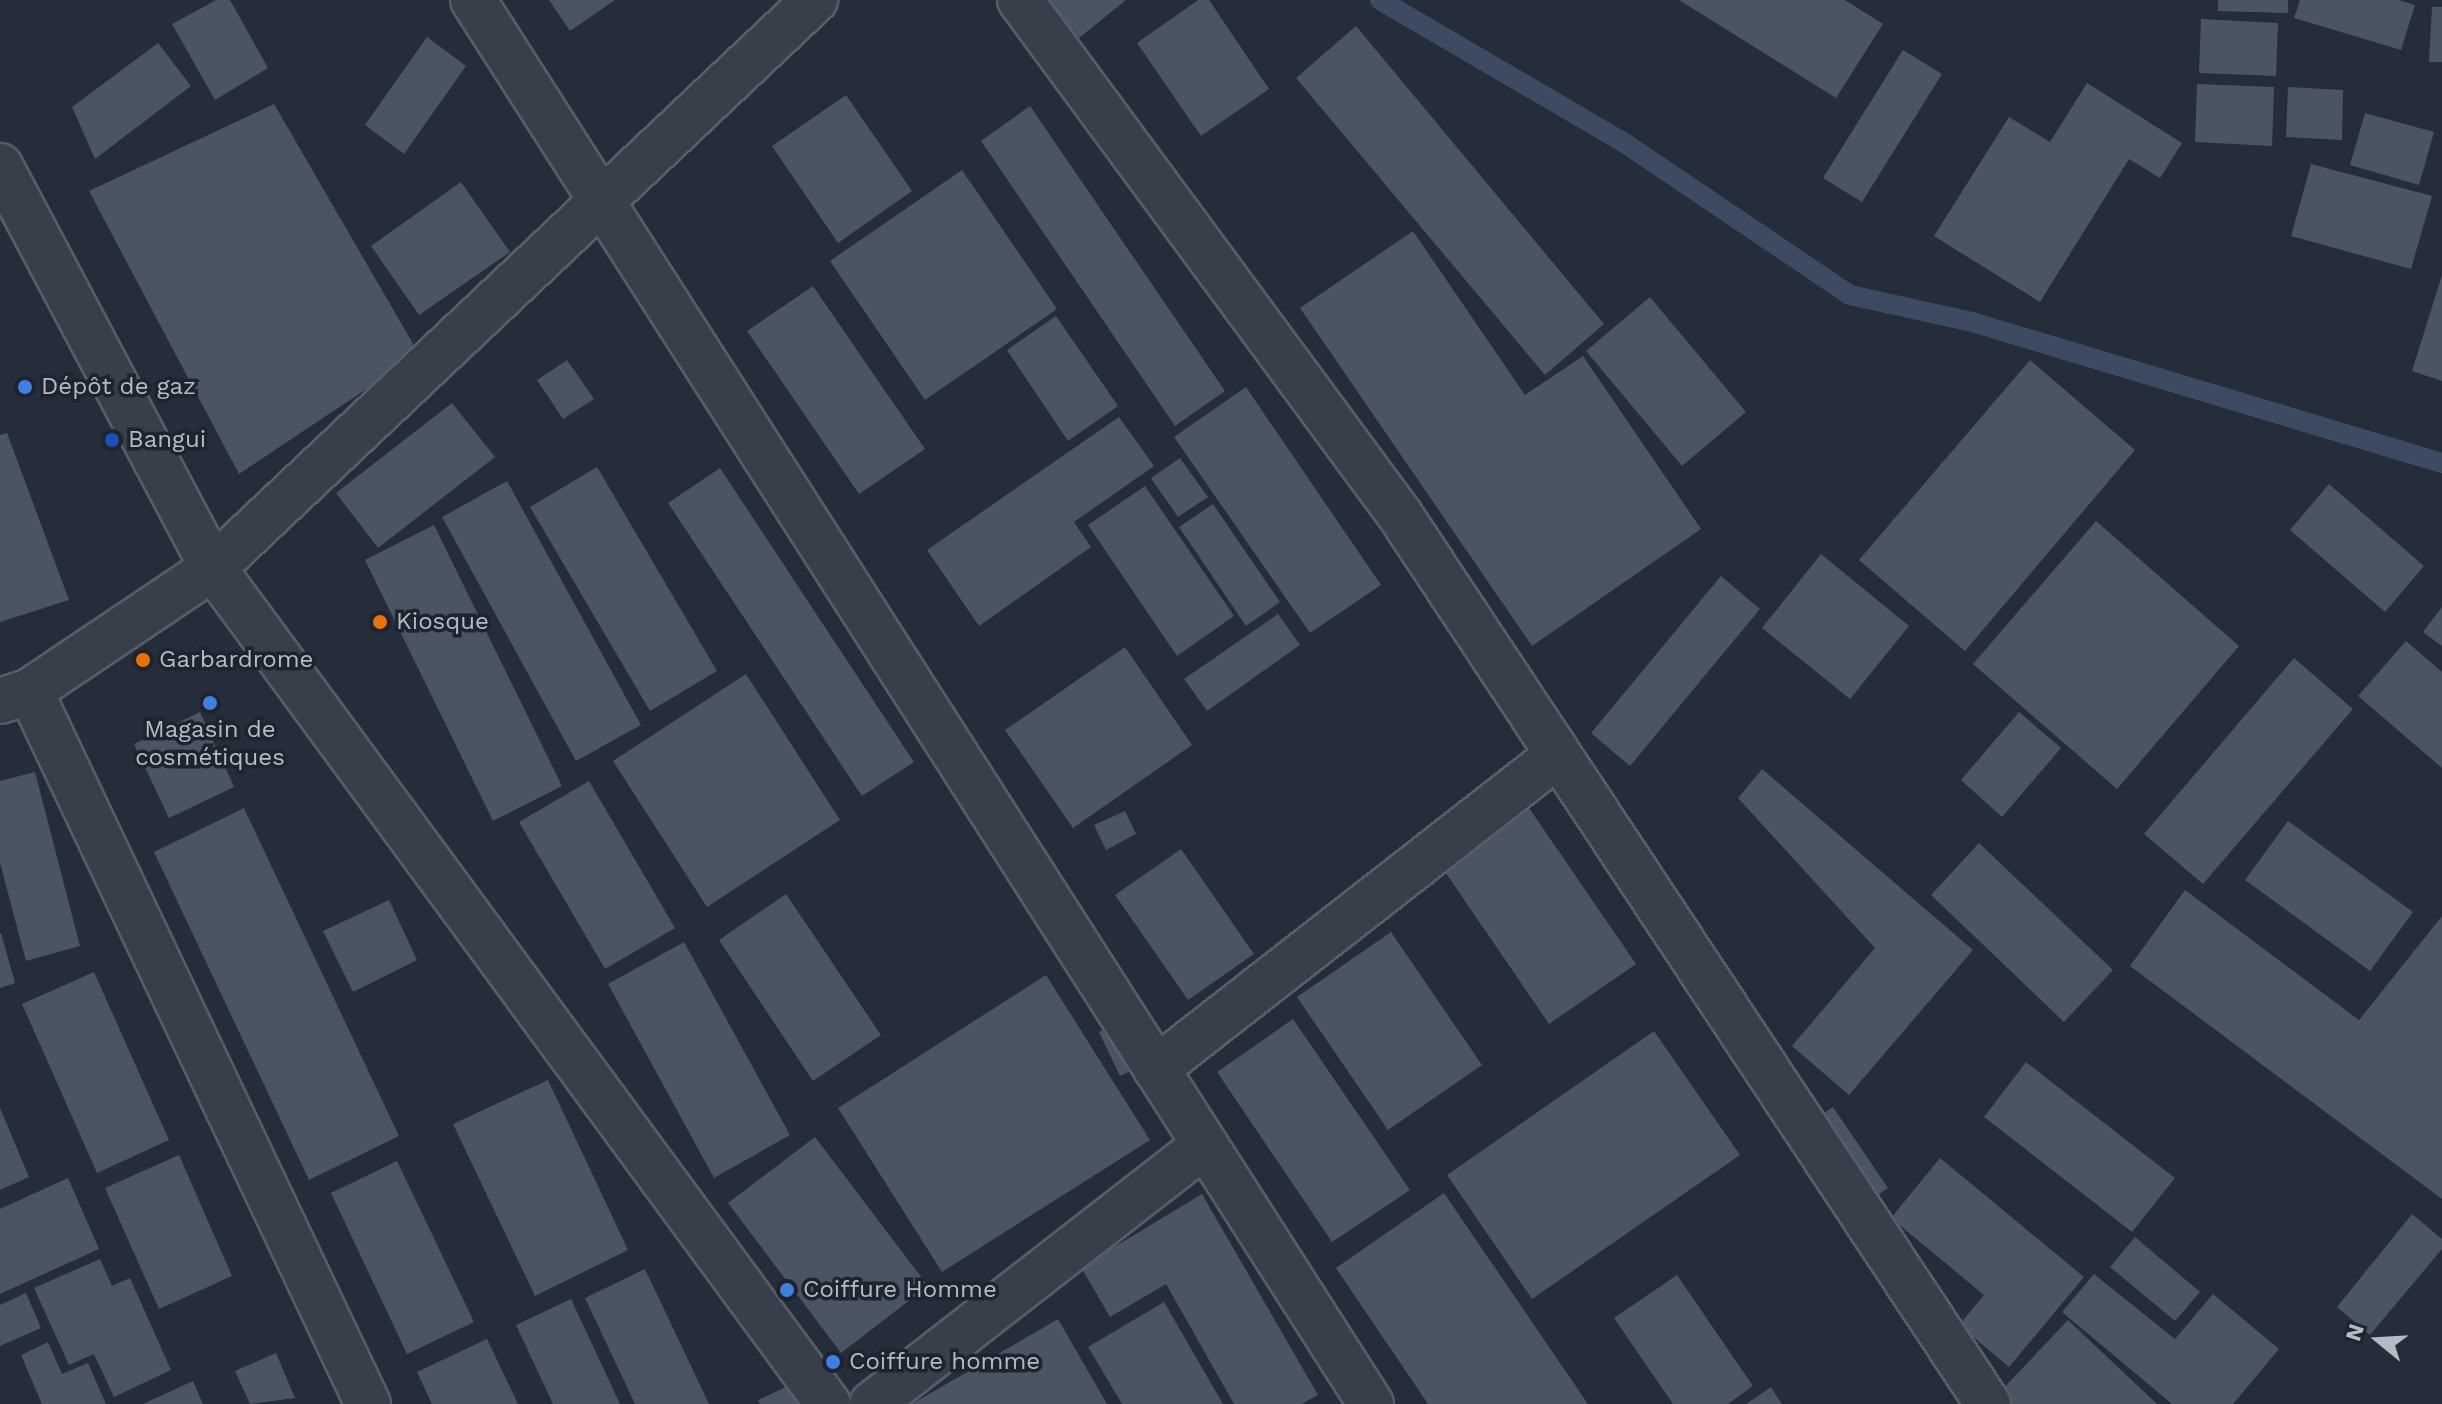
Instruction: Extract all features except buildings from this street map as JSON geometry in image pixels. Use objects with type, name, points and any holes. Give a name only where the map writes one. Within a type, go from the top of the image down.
[{"type":"street","points":[[473,0],[602,207],[1371,1404]]},
{"type":"street","points":[[368,1404],[15,696],[213,568],[602,207],[815,0]]},
{"type":"street","points":[[1020,0],[1400,515],[1988,1404]]},
{"type":"street","points":[[0,166],[213,568],[828,1404]]},
{"type":"street","points":[[1156,1069],[1558,755]]},
{"type":"street","points":[[872,1404],[1205,1145]]},
{"type":"waterway","points":[[1380,0],[1626,144],[1850,295],[1972,322],[2442,463]]},
{"type":"place","name":"Dépôt de gaz","points":[[25,387]]},
{"type":"place","name":"Bangui","points":[[112,440]]},
{"type":"place","name":"Kiosque","points":[[380,622]]},
{"type":"place","name":"Garbardrome","points":[[143,660]]},
{"type":"place","name":"Magasin de cosmétiques","points":[[210,703]]},
{"type":"place","name":"Coiffure Homme","points":[[787,1290]]},
{"type":"place","name":"Coiffure homme","points":[[833,1362]]}]
